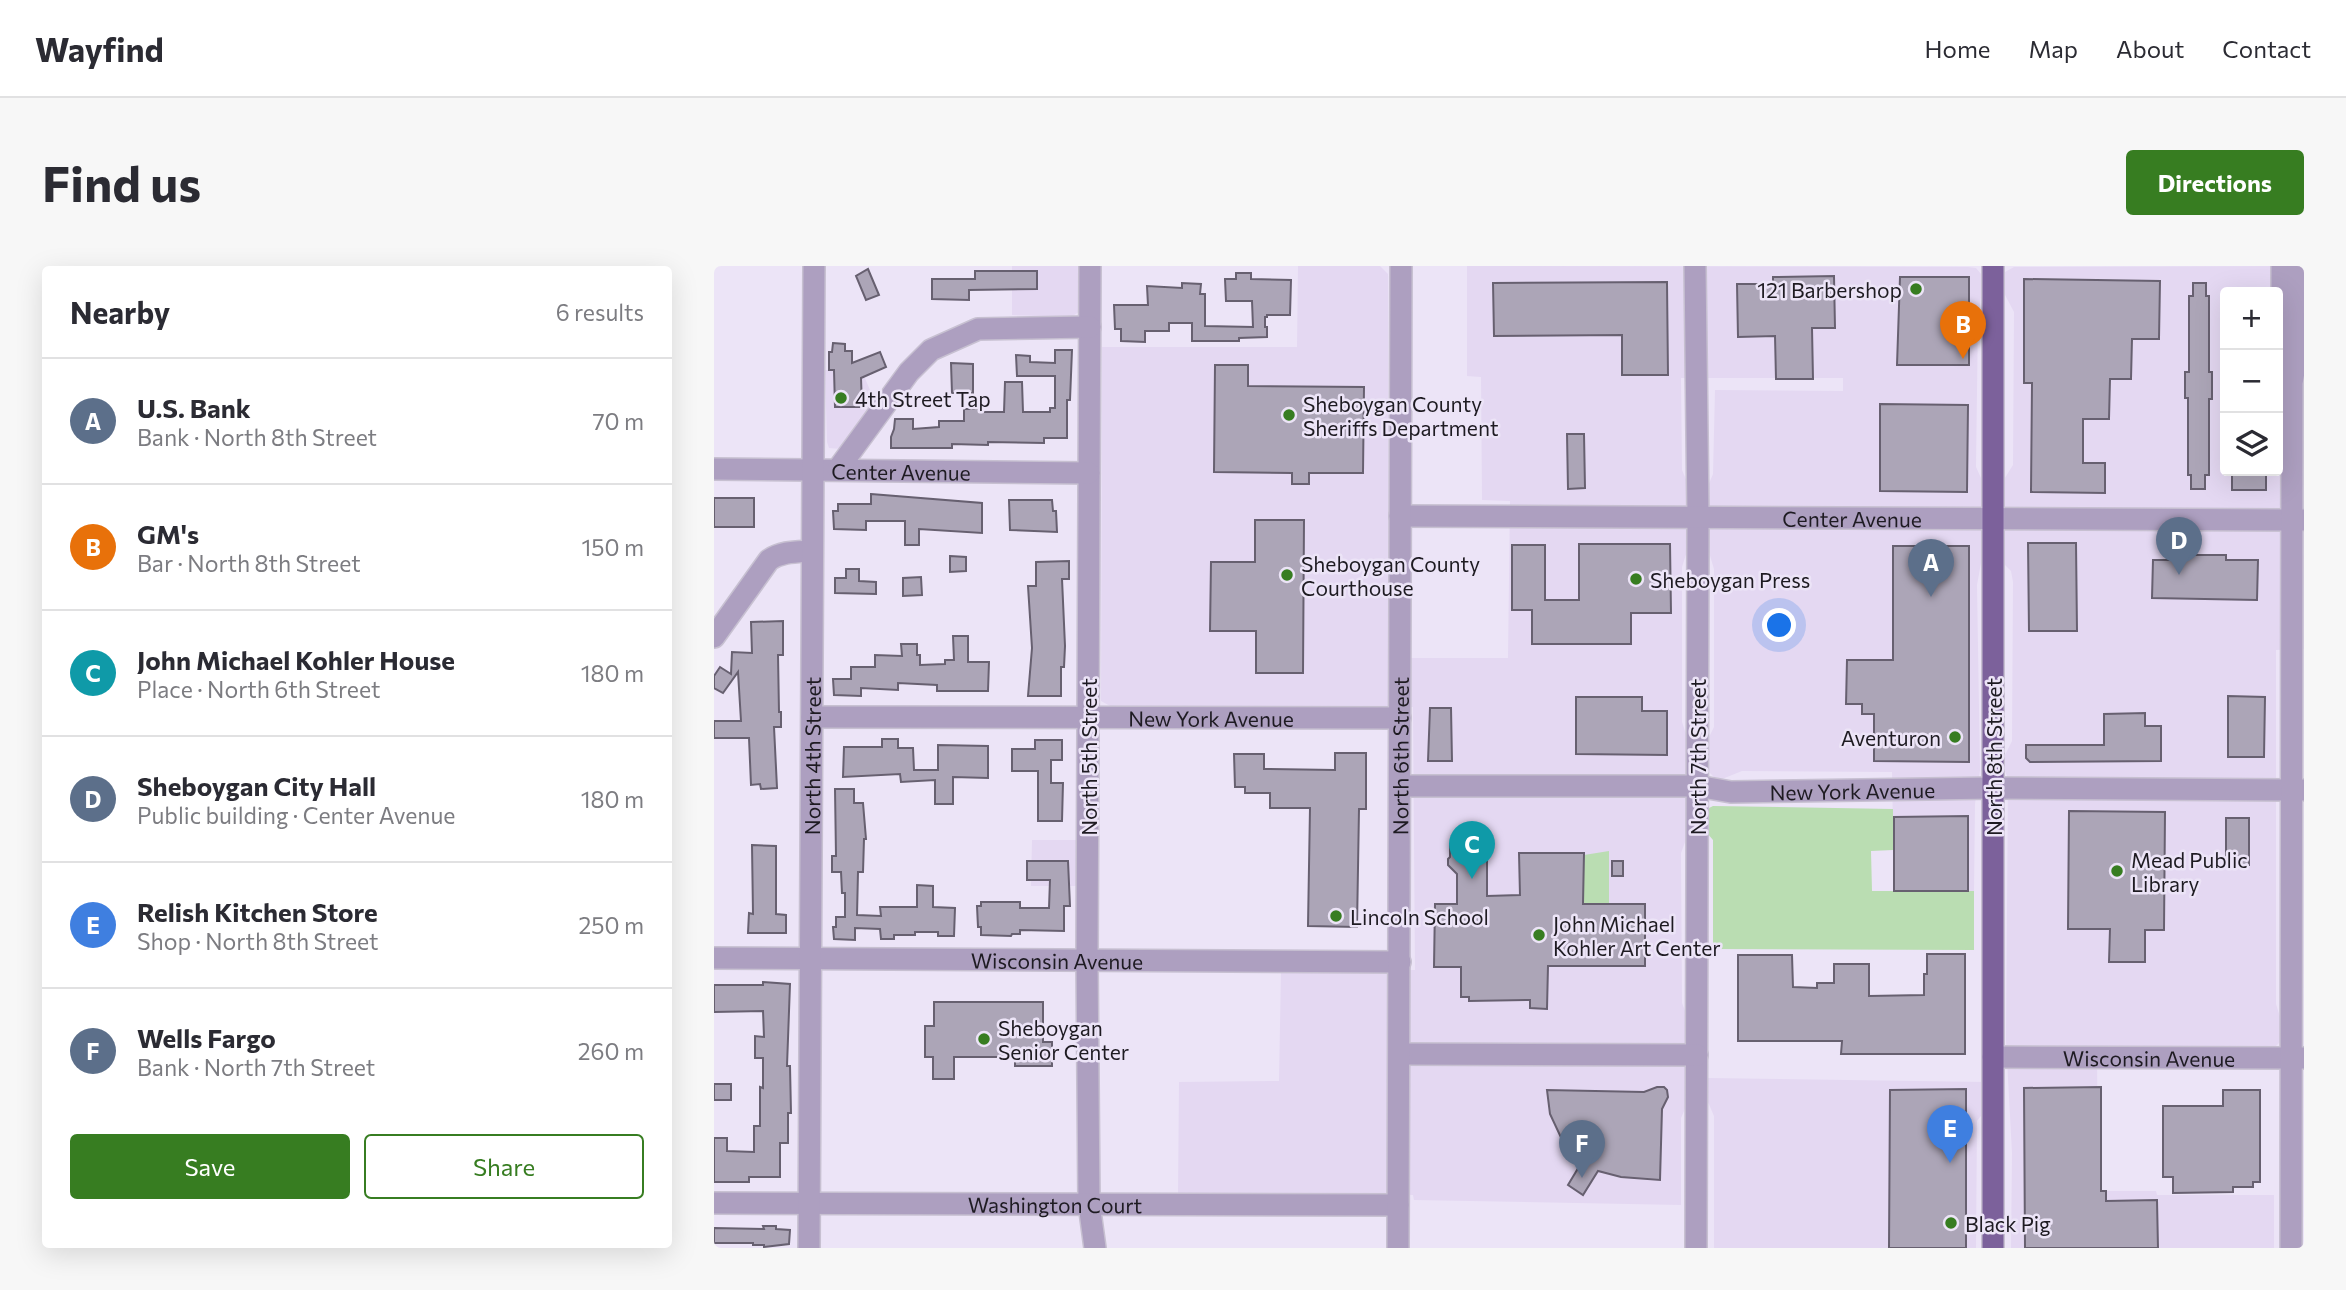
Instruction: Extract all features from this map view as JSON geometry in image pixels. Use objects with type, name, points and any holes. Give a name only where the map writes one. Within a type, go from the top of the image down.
[{"type":"main road","name":"North 8th Street","points":[[1993,266],[1993,1248]]},
{"type":"street","name":"North 4th Street","points":[[809,1248],[814,266]]},
{"type":"street","name":"North 5th Street","points":[[1090,266],[1087,960],[1089,1204],[1095,1248]]},
{"type":"street","name":"North 6th Street","points":[[1398,1248],[1401,266]]},
{"type":"street","name":"North 7th Street","points":[[1695,266],[1698,517],[1696,1248]]},
{"type":"street","points":[[2282,266],[2282,358],[2292,383]]},
{"type":"street","points":[[2291,1248],[2298,1059],[2299,520],[2292,383],[2299,344],[2298,266]]},
{"type":"street","points":[[838,469],[909,372],[931,350],[978,328],[1090,327]]},
{"type":"street","name":"Center Avenue","points":[[714,469],[1089,472]]},
{"type":"street","name":"Center Avenue","points":[[1400,516],[2299,520]]},
{"type":"street","points":[[714,636],[769,560],[789,552],[812,551]]},
{"type":"street","name":"New York Avenue","points":[[812,717],[1400,718]]},
{"type":"street","name":"New York Avenue","points":[[1400,786],[1698,786],[1731,792],[1993,788],[2298,790]]},
{"type":"street","name":"Wisconsin Avenue","points":[[714,958],[1400,962]]},
{"type":"street","points":[[1400,1054],[1697,1055]]},
{"type":"street","name":"Wisconsin Avenue","points":[[1993,1057],[2298,1059]]},
{"type":"street","name":"Washington Court","points":[[714,1203],[1398,1205]]},
{"type":"shaded area","points":[[1012,266],[1078,266],[1079,312],[1071,317],[1012,315]]},
{"type":"shaded area","points":[[1298,266],[1380,266],[1388,274],[1388,658],[1508,658],[1510,501],[1482,500],[1481,377],[1467,376],[1467,266],[1968,267],[1976,268],[1981,274],[1976,467],[1981,478],[1981,563],[1977,585],[1980,770],[1975,804],[1974,891],[1894,891],[1892,772],[1742,771],[1722,779],[1709,772],[1707,741],[1714,727],[1714,569],[1708,549],[1708,486],[1713,474],[1715,390],[1843,391],[1843,378],[1681,378],[1682,470],[1688,484],[1688,548],[1682,567],[1682,722],[1687,737],[1688,834],[1681,853],[1682,1003],[1687,1016],[1688,1102],[1681,1118],[1681,1205],[1414,1200],[1413,1195],[1178,1194],[1179,1082],[1279,1081],[1281,971],[1415,970],[1413,707],[1112,707],[1101,701],[1102,347],[1297,347]]},
{"type":"shaded area","points":[[2304,266],[2304,649],[2276,650],[2276,1004],[2281,1020],[2280,1042],[2272,1050],[2097,1053],[2098,1189],[2156,1191],[2157,1195],[2274,1195],[2274,1248],[2011,1248],[2012,1153],[2006,1041],[2008,778],[2003,759],[2012,741],[2013,582],[2011,571],[2003,563],[2003,481],[2013,465],[2014,312],[2004,293],[2005,272],[2014,267]]},
{"type":"shaded area","points":[[861,369],[876,404],[841,449],[829,448],[825,370]]},
{"type":"shaded area","points":[[1032,840],[1078,840],[1078,886],[1031,886]]},
{"type":"shaded area","points":[[1708,1078],[1986,1082],[1984,1112],[1977,1121],[1976,1248],[1714,1248],[1714,1116],[1708,1102]]},
{"type":"green space","points":[[1713,806],[1893,809],[1893,850],[1871,851],[1872,891],[1974,891],[1974,950],[1713,949],[1713,840],[1707,833],[1707,809]]},
{"type":"green space","points":[[1609,851],[1609,904],[1583,904],[1584,855]]},
{"type":"building","points":[[868,269],[879,295],[866,300],[856,276]]},
{"type":"building","points":[[975,271],[1037,271],[1037,289],[969,290],[969,300],[932,299],[932,279],[975,279]]},
{"type":"building","points":[[1236,273],[1251,273],[1251,279],[1291,280],[1290,315],[1267,315],[1267,337],[1239,338],[1239,341],[1192,341],[1192,323],[1169,323],[1169,331],[1145,331],[1145,342],[1121,341],[1121,329],[1115,329],[1114,305],[1148,305],[1147,286],[1182,288],[1182,283],[1201,284],[1200,294],[1205,294],[1205,326],[1253,327],[1252,301],[1226,301],[1225,279],[1236,279]]},
{"type":"building","points":[[1834,276],[1835,328],[1812,328],[1813,379],[1776,379],[1775,336],[1738,337],[1737,284],[1773,284],[1773,277]]},
{"type":"building","points":[[1900,277],[1969,277],[1969,365],[1897,365]]},
{"type":"building","points":[[2024,279],[2160,281],[2159,339],[2132,339],[2131,379],[2110,379],[2109,419],[2083,419],[2083,463],[2105,463],[2105,493],[2031,492],[2032,383],[2024,383]]},
{"type":"building","points":[[1667,282],[1668,375],[1622,375],[1622,335],[1494,336],[1493,283]]},
{"type":"building","points":[[2193,283],[2206,283],[2206,296],[2209,296],[2209,372],[2212,372],[2212,399],[2209,399],[2209,475],[2205,475],[2205,489],[2191,489],[2191,475],[2188,475],[2188,398],[2185,398],[2185,372],[2189,372],[2189,296],[2193,296]]},
{"type":"building","points":[[833,343],[845,344],[845,351],[852,351],[852,363],[880,352],[886,367],[861,378],[862,407],[835,407],[834,370],[829,370],[829,352],[832,352]]},
{"type":"building","points":[[1055,350],[1072,350],[1070,400],[1067,400],[1067,438],[1044,438],[1044,443],[988,442],[988,445],[952,444],[952,448],[891,448],[895,419],[913,419],[913,429],[939,427],[939,421],[964,421],[964,409],[1004,412],[1005,382],[1022,382],[1023,412],[1050,412],[1050,408],[1055,408],[1055,376],[1017,376],[1016,355],[1030,356],[1030,362],[1055,363]]},
{"type":"building","points":[[951,363],[973,364],[973,393],[952,393]]},
{"type":"building","name":"Sheboygan County Sheriffs Department","points":[[1215,365],[1248,365],[1248,386],[1364,387],[1363,473],[1309,473],[1309,484],[1292,484],[1292,473],[1214,472]]},
{"type":"building","points":[[1880,404],[1968,405],[1967,492],[1880,491]]},
{"type":"building","points":[[1567,434],[1584,434],[1585,488],[1568,489]]},
{"type":"building","points":[[2232,476],[2266,476],[2266,490],[2232,490]]},
{"type":"building","points":[[871,494],[982,503],[982,533],[919,529],[919,545],[905,545],[905,521],[866,521],[866,530],[834,529],[833,511],[838,511],[838,504],[871,504]]},
{"type":"building","points":[[714,498],[754,498],[754,527],[714,527]]},
{"type":"building","points":[[1009,500],[1052,500],[1053,511],[1056,511],[1057,532],[1010,530]]},
{"type":"building","points":[[1255,520],[1304,520],[1303,673],[1256,673],[1256,631],[1210,631],[1211,562],[1255,562]]},
{"type":"building","points":[[2028,543],[2076,543],[2077,631],[2029,631]]},
{"type":"building","points":[[1579,544],[1670,544],[1671,613],[1631,613],[1631,644],[1532,644],[1532,610],[1512,610],[1512,545],[1545,545],[1545,600],[1579,600]]},
{"type":"building","points":[[1893,546],[1969,546],[1969,762],[1874,761],[1874,714],[1862,714],[1862,704],[1846,704],[1847,660],[1893,660]]},
{"type":"building","points":[[2186,555],[2226,555],[2226,560],[2258,560],[2257,600],[2152,598],[2153,560],[2186,560]]},
{"type":"building","points":[[950,556],[966,557],[966,571],[950,572]]},
{"type":"building","points":[[1069,561],[1069,579],[1062,579],[1065,646],[1064,667],[1061,667],[1061,696],[1028,696],[1032,648],[1028,586],[1036,586],[1036,562]]},
{"type":"building","points":[[846,569],[859,569],[859,581],[876,582],[876,594],[835,593],[835,578],[846,578]]},
{"type":"building","points":[[921,577],[922,595],[903,596],[903,578]]},
{"type":"building","points":[[783,621],[783,655],[778,655],[781,727],[774,727],[777,788],[761,789],[760,784],[751,785],[749,738],[714,738],[714,721],[741,721],[738,672],[723,693],[714,688],[714,676],[720,667],[731,674],[732,652],[752,653],[751,622]]},
{"type":"building","points":[[953,636],[968,636],[968,662],[989,662],[988,691],[937,691],[937,685],[898,683],[898,690],[861,688],[861,696],[834,695],[833,679],[851,679],[851,667],[875,667],[875,655],[902,656],[901,644],[917,644],[920,665],[945,664],[945,660],[954,660]]},
{"type":"building","points":[[2228,696],[2265,697],[2264,757],[2228,757]]},
{"type":"building","points":[[1576,697],[1642,697],[1642,711],[1667,711],[1667,755],[1576,754]]},
{"type":"building","points":[[1430,708],[1451,708],[1452,761],[1428,761]]},
{"type":"building","points":[[2145,713],[2145,726],[2161,726],[2161,761],[2030,762],[2026,758],[2026,745],[2104,745],[2104,714]]},
{"type":"building","points":[[882,739],[898,739],[898,748],[913,748],[914,770],[938,770],[938,745],[988,746],[988,778],[953,777],[953,804],[935,804],[935,780],[901,782],[900,774],[843,777],[844,747],[882,747]]},
{"type":"building","points":[[1035,740],[1062,740],[1062,760],[1051,760],[1051,783],[1063,783],[1062,821],[1038,821],[1038,771],[1012,771],[1012,749],[1035,749]]},
{"type":"building","points":[[1335,753],[1366,753],[1366,809],[1359,809],[1357,927],[1308,926],[1310,808],[1270,808],[1270,793],[1245,793],[1245,787],[1235,787],[1234,754],[1264,754],[1264,769],[1335,770]]},
{"type":"building","points":[[835,789],[854,789],[854,803],[863,803],[866,839],[863,872],[858,872],[857,915],[881,916],[880,907],[917,907],[917,885],[933,886],[933,907],[955,908],[954,936],[938,936],[938,932],[915,932],[915,935],[894,935],[894,939],[881,939],[880,929],[855,928],[855,940],[834,939],[836,917],[845,917],[845,893],[842,893],[841,872],[832,872],[832,856],[836,856]]},
{"type":"building","name":"Mead Public Library","points":[[2069,811],[2165,812],[2164,930],[2145,930],[2145,962],[2109,962],[2110,929],[2068,929]]},
{"type":"building","points":[[1968,816],[1968,891],[1894,891],[1894,817]]},
{"type":"building","points":[[2226,818],[2249,818],[2249,865],[2226,865]]},
{"type":"building","name":"John Michael Kohler Art Center","points":[[1450,844],[1476,844],[1475,856],[1487,856],[1487,896],[1520,895],[1519,853],[1584,853],[1583,904],[1645,904],[1645,966],[1548,966],[1547,1009],[1530,1008],[1530,1000],[1469,1001],[1469,997],[1461,997],[1461,967],[1434,967],[1435,904],[1457,904],[1457,874],[1448,865]]},
{"type":"building","points":[[752,845],[776,846],[776,914],[786,915],[786,933],[748,933],[749,913],[753,914]]},
{"type":"building","points":[[1027,861],[1068,861],[1070,906],[1064,906],[1064,931],[1020,930],[1020,934],[1011,936],[981,935],[977,906],[981,906],[981,902],[1020,902],[1020,908],[1049,908],[1050,880],[1027,880]]},
{"type":"building","points":[[1612,861],[1623,861],[1623,876],[1612,876]]},
{"type":"building","points":[[1927,954],[1965,954],[1965,1054],[1841,1054],[1842,1041],[1738,1041],[1738,955],[1792,955],[1793,987],[1817,988],[1817,983],[1834,983],[1834,964],[1869,964],[1869,996],[1924,995]]},
{"type":"building","points":[[763,982],[790,984],[787,1066],[790,1066],[791,1113],[788,1113],[788,1143],[780,1143],[780,1177],[749,1177],[749,1182],[714,1182],[714,1138],[727,1138],[727,1151],[754,1152],[754,1126],[760,1126],[760,1087],[763,1088],[763,1058],[755,1058],[755,1036],[764,1037],[763,1011],[714,1012],[714,985],[763,985]]},
{"type":"building","name":"Sheboygan Senior Center","points":[[934,1002],[1043,1002],[1043,1042],[1052,1042],[1052,1066],[1015,1066],[1015,1057],[954,1057],[954,1079],[933,1079],[933,1057],[925,1057],[925,1026],[934,1026]]},
{"type":"building","points":[[714,1084],[731,1084],[731,1100],[714,1100]]},
{"type":"building","points":[[1664,1087],[1668,1097],[1662,1109],[1660,1180],[1621,1177],[1598,1171],[1583,1195],[1568,1185],[1583,1160],[1565,1146],[1550,1114],[1547,1090],[1644,1092]]},
{"type":"building","points":[[2101,1087],[2101,1191],[2106,1191],[2106,1201],[2157,1200],[2158,1248],[2025,1248],[2024,1088]]},
{"type":"building","points":[[1966,1089],[1966,1248],[1889,1248],[1890,1090]]},
{"type":"building","points":[[2223,1090],[2260,1090],[2260,1182],[2253,1182],[2253,1187],[2233,1187],[2233,1192],[2173,1193],[2173,1177],[2163,1177],[2163,1106],[2223,1106]]},
{"type":"building","points":[[763,1226],[790,1230],[789,1244],[764,1247],[753,1243],[714,1243],[714,1228],[764,1229]]},
{"type":"place","name":"121 Barbershop","points":[[1916,289]]},
{"type":"place","name":"GM's","points":[[1963,359]]},
{"type":"place","name":"4th Street Tap","points":[[841,398]]},
{"type":"place","name":"Sheboygan County Sheriffs Department","points":[[1289,415]]},
{"type":"place","name":"Sheboygan County Courthouse","points":[[1287,575]]},
{"type":"place","name":"Sheboygan City Hall","points":[[2179,575]]},
{"type":"place","name":"Sheboygan Press","points":[[1636,579]]},
{"type":"place","name":"U.S. Bank","points":[[1931,597]]},
{"type":"place","name":"Aventuron","points":[[1955,737]]},
{"type":"place","name":"Mead Public Library","points":[[2117,871]]},
{"type":"place","name":"John Michael Kohler House","points":[[1472,879]]},
{"type":"place","name":"Lincoln School","points":[[1336,916]]},
{"type":"place","name":"John Michael Kohler Art Center","points":[[1539,935]]},
{"type":"place","name":"Sheboygan Senior Center","points":[[984,1039]]},
{"type":"place","name":"Relish Kitchen Store","points":[[1950,1163]]},
{"type":"place","name":"Wells Fargo","points":[[1582,1178]]},
{"type":"place","name":"Black Pig","points":[[1951,1223]]}]
